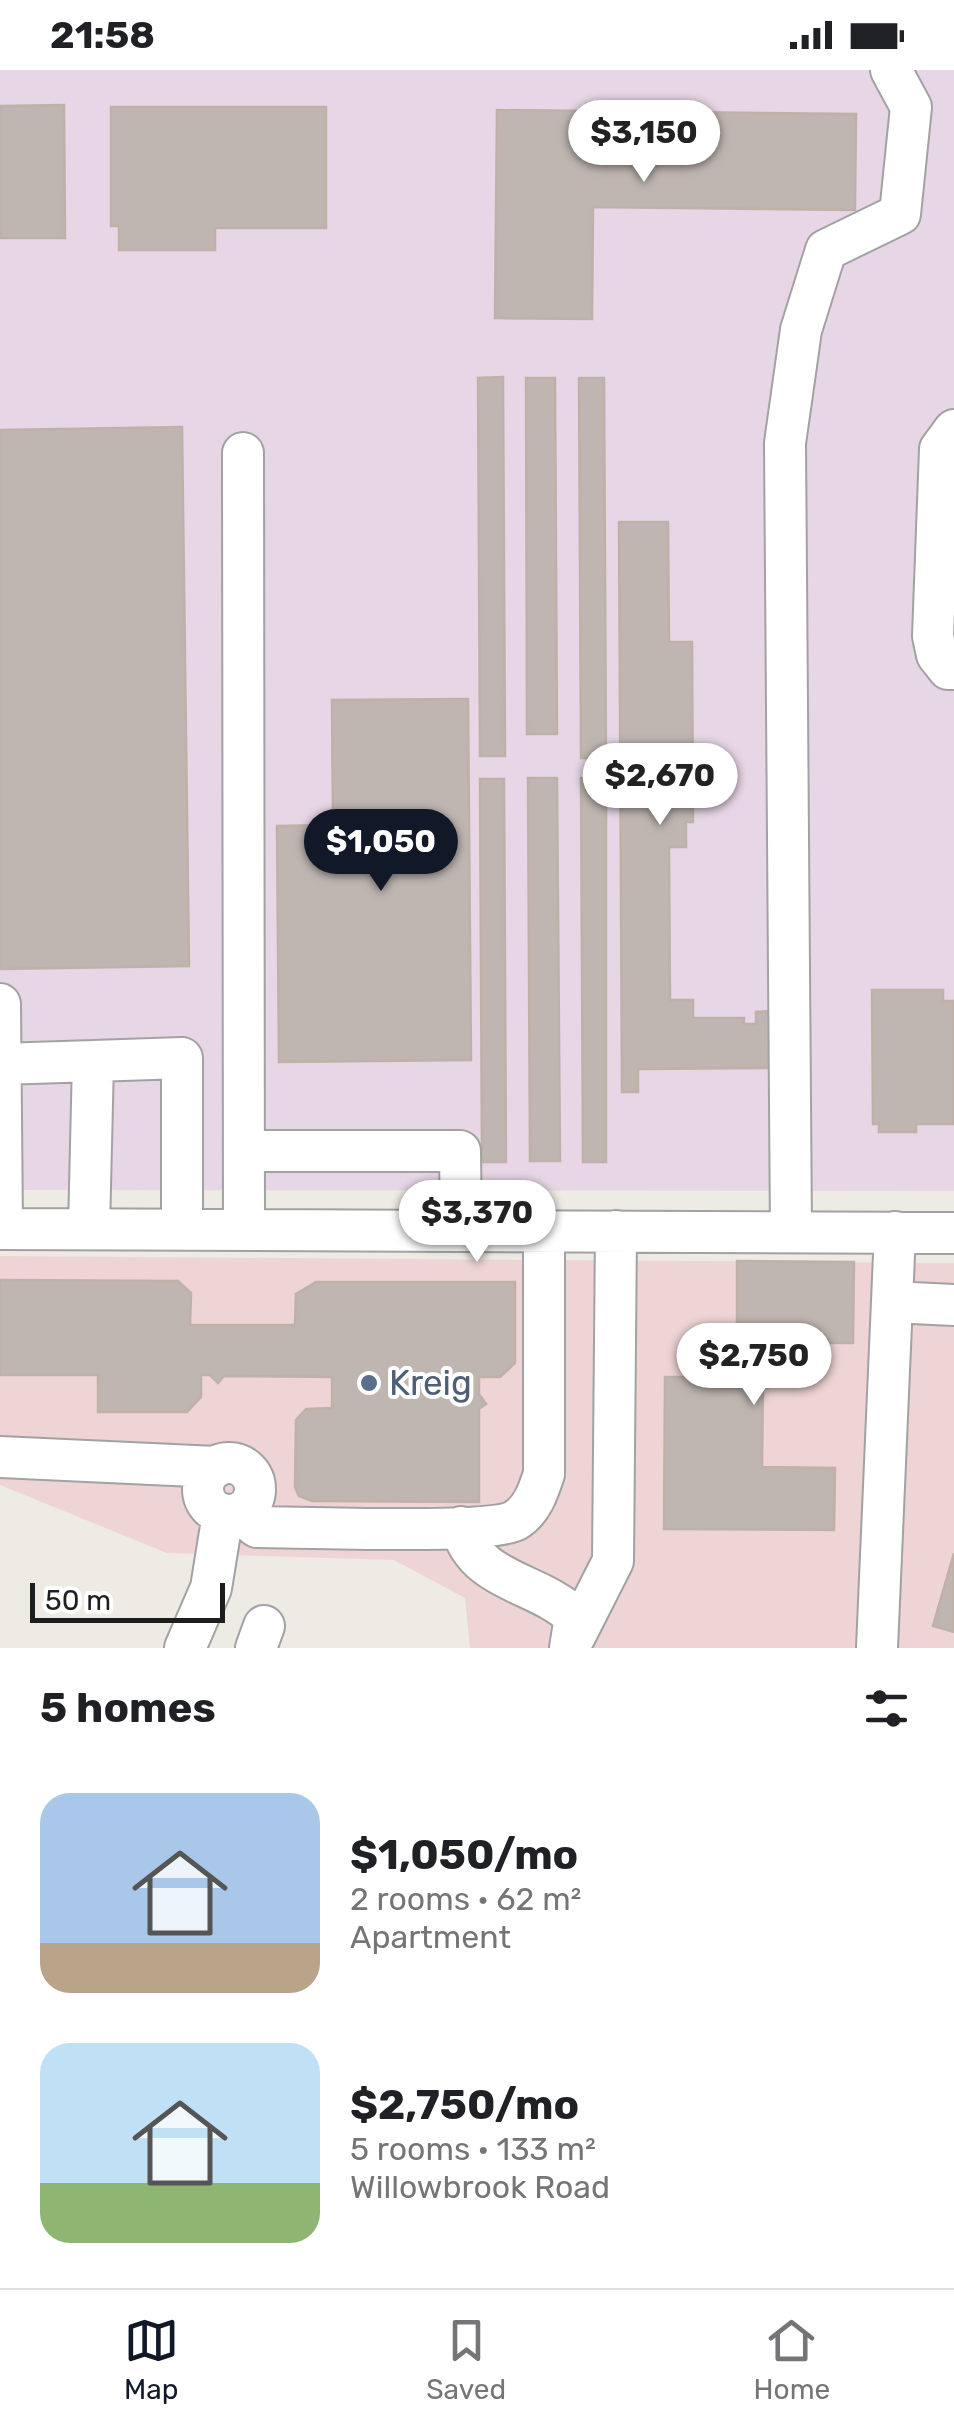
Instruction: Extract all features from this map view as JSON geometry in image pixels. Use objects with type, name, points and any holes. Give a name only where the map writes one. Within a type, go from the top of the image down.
[{"type":"street","points":[[791,1232],[785,443],[801,330],[826,250],[900,214],[911,107],[891,70]]},
{"type":"street","points":[[954,430],[940,448],[934,636],[937,655],[948,669],[954,669]]},
{"type":"street","points":[[243,453],[244,1230]]},
{"type":"street","points":[[0,1004],[1,1228],[954,1233]]},
{"type":"street","points":[[1,1064],[182,1058],[182,1230]]},
{"type":"street","points":[[89,1229],[93,1061]]},
{"type":"street","points":[[244,1151],[460,1151],[461,1230]]},
{"type":"street","points":[[231,1514],[258,1528],[461,1526],[512,1522],[527,1511],[544,1474],[544,1231]]},
{"type":"street","points":[[573,1642],[613,1561],[616,1231]]},
{"type":"street","points":[[876,1648],[895,1232]]},
{"type":"street","points":[[892,1302],[954,1305]]},
{"type":"street","points":[[0,1457],[241,1466],[252,1478],[255,1494],[231,1514],[211,1588],[185,1648]]},
{"type":"street","points":[[461,1526],[476,1560],[563,1605],[575,1617],[573,1642]]},
{"type":"shaded area","points":[[0,70],[954,70],[954,1191],[0,1190]]},
{"type":"shaded area","points":[[0,1256],[954,1263],[954,1648],[470,1648],[465,1598],[394,1560],[167,1553],[0,1485]]},
{"type":"building","points":[[64,105],[65,238],[0,238],[0,106]]},
{"type":"building","points":[[111,107],[326,107],[326,228],[215,228],[215,250],[119,250],[119,226],[111,226]]},
{"type":"building","points":[[497,110],[856,114],[855,210],[593,207],[592,319],[495,318]]},
{"type":"building","points":[[503,377],[505,756],[480,756],[478,378]]},
{"type":"building","points":[[526,378],[555,378],[557,734],[527,734]]},
{"type":"building","points":[[579,378],[604,378],[606,758],[581,758]]},
{"type":"building","points":[[182,427],[189,966],[0,969],[0,430]]},
{"type":"building","points":[[619,522],[668,522],[669,642],[692,642],[693,822],[686,822],[686,847],[669,847],[670,1000],[693,1000],[693,1018],[744,1018],[744,1024],[756,1024],[756,1012],[772,1011],[774,1068],[638,1069],[638,1092],[622,1092]]},
{"type":"building","points":[[468,699],[471,1060],[279,1062],[277,826],[333,825],[332,700]]},
{"type":"building","points":[[528,778],[557,778],[560,1161],[530,1161]]},
{"type":"building","points":[[581,778],[606,778],[606,1162],[583,1162]]},
{"type":"building","points":[[480,779],[504,779],[506,1162],[482,1162]]},
{"type":"building","points":[[872,990],[943,990],[943,1001],[954,1001],[954,1124],[916,1124],[916,1132],[879,1132],[879,1124],[873,1124]]},
{"type":"building","points":[[737,1261],[854,1262],[853,1343],[787,1343],[787,1378],[763,1378],[762,1467],[835,1468],[834,1530],[664,1529],[665,1377],[737,1377]]},
{"type":"building","points":[[0,1280],[178,1281],[191,1293],[190,1325],[295,1325],[296,1294],[316,1282],[515,1282],[515,1363],[500,1377],[479,1377],[479,1394],[486,1404],[479,1409],[479,1502],[312,1501],[299,1496],[295,1487],[296,1420],[306,1409],[332,1408],[332,1377],[224,1376],[218,1383],[210,1375],[201,1375],[201,1397],[187,1412],[98,1412],[98,1375],[0,1375]]},
{"type":"building","points":[[954,1553],[954,1632],[933,1626]]},
{"type":"place","name":"Kreig","points":[[369,1383]]}]
